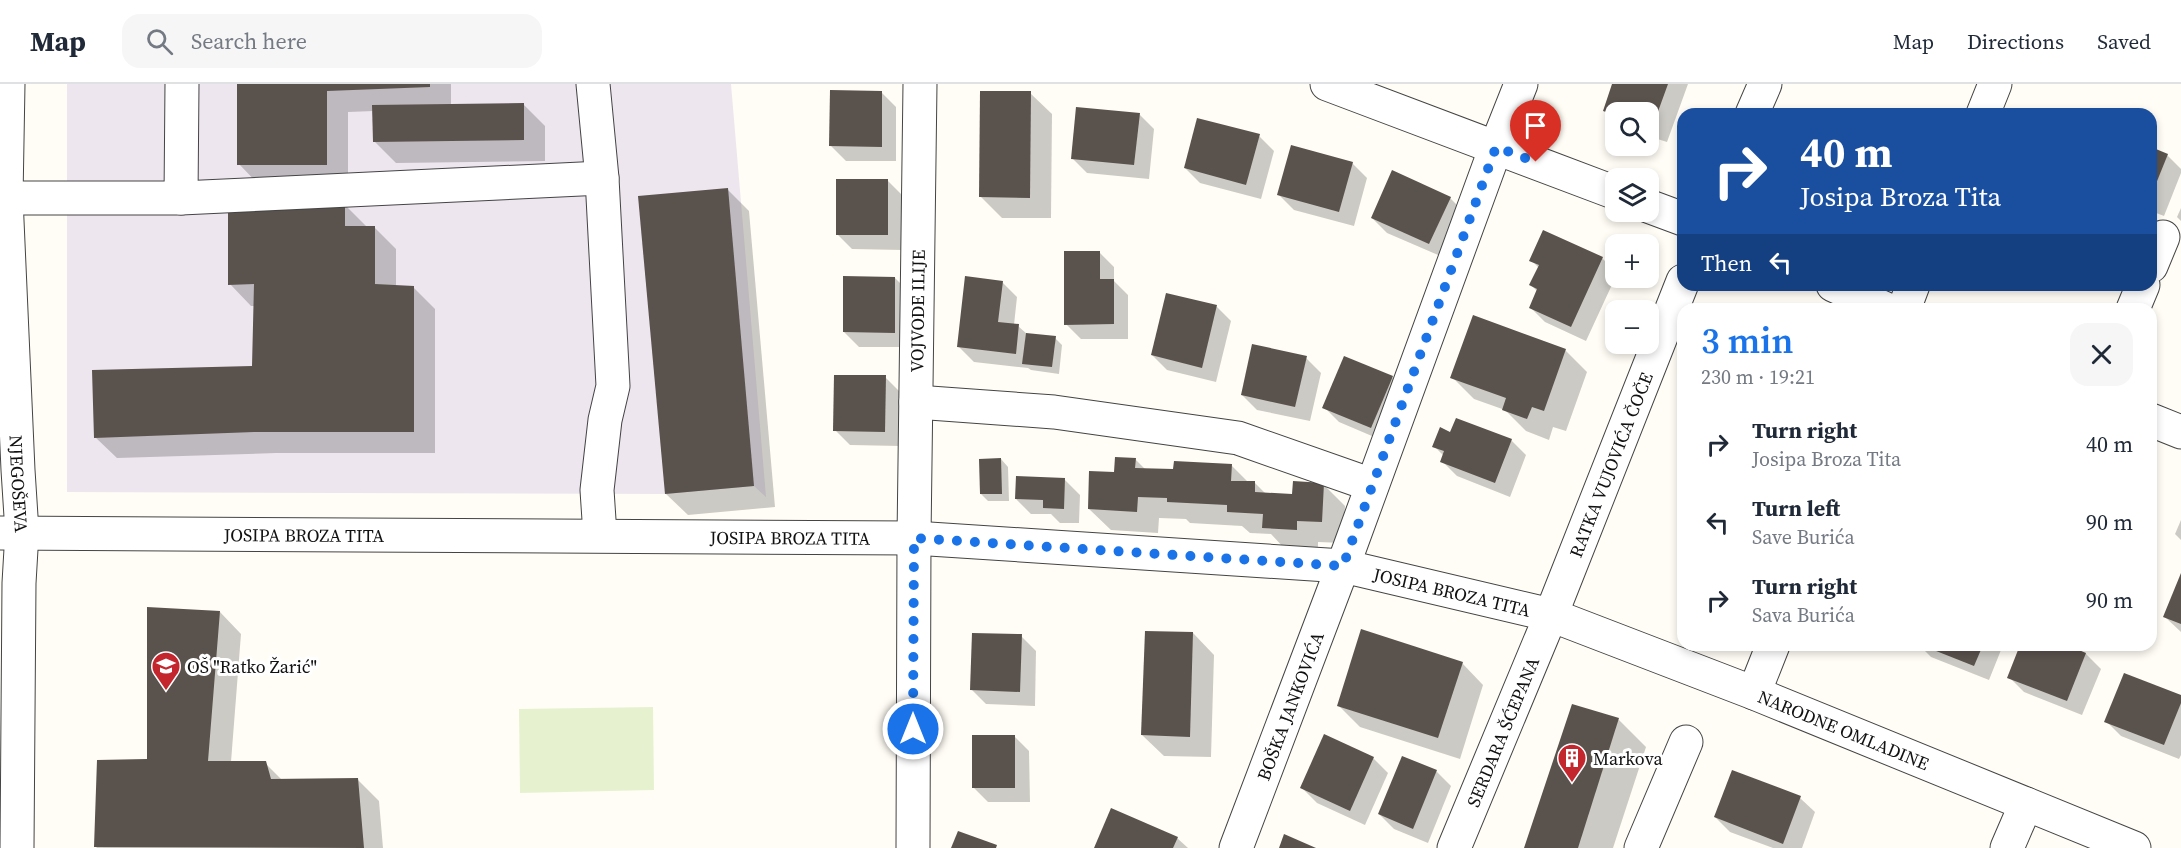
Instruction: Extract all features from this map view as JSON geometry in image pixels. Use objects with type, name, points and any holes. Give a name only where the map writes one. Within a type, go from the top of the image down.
[{"type":"street","name":"NJEGOŠEVA","points":[[8,84],[6,198],[17,458],[11,532],[19,583],[8,796],[16,848]]},
{"type":"street","points":[[181,198],[182,84]]},
{"type":"street","points":[[593,84],[602,178],[613,386],[605,420],[597,490],[600,536]]},
{"type":"street","name":"VOJVODE ILIJE","points":[[913,848],[914,538],[920,84]]},
{"type":"street","points":[[1327,84],[1605,189]]},
{"type":"street","name":"BOŠKA JANKOVIĆA","points":[[1236,848],[1521,84]]},
{"type":"street","points":[[1755,108],[1765,84]]},
{"type":"street","points":[[1985,108],[1995,84]]},
{"type":"street","points":[[6,198],[181,198],[602,178]]},
{"type":"street","points":[[1659,210],[1677,217]]},
{"type":"street","name":"RATKA VUJOVIĆA ČOČE","points":[[1551,615],[1679,291]]},
{"type":"street","points":[[1846,291],[1873,303]]},
{"type":"street","points":[[916,402],[1054,412],[1238,438],[1372,484]]},
{"type":"street","points":[[2157,422],[2181,432]]},
{"type":"street","name":"JOSIPA BROZA TITA","points":[[11,532],[914,538],[1343,566],[1551,615]]},
{"type":"street","name":"NARODNE OMLADINE","points":[[1551,615],[1754,693],[2134,848]]},
{"type":"street","name":"SERDARA ŠĆEPANA","points":[[1454,848],[1551,615]]},
{"type":"street","points":[[1754,693],[1771,651]]},
{"type":"street","points":[[1641,848],[1686,742]]},
{"type":"street","points":[[2007,848],[2026,804]]},
{"type":"shaded area","points":[[67,84],[731,84],[766,497],[754,486],[665,494],[67,492]]},
{"type":"green space","points":[[653,707],[654,790],[520,793],[519,709]]},
{"type":"building","points":[[237,84],[430,84],[430,87],[327,91],[327,165],[237,165]]},
{"type":"building","points":[[1612,84],[1668,84],[1659,109],[1659,102],[1606,102]]},
{"type":"building","points":[[830,90],[882,91],[882,147],[829,146]]},
{"type":"building","points":[[980,91],[1031,91],[1030,198],[979,197]]},
{"type":"building","points":[[524,103],[524,140],[373,142],[372,105]]},
{"type":"building","points":[[1076,107],[1140,113],[1134,165],[1071,159]]},
{"type":"building","points":[[1197,118],[1260,134],[1246,185],[1184,168]]},
{"type":"building","points":[[1291,145],[1353,162],[1339,212],[1277,195]]},
{"type":"building","points":[[2157,149],[2168,154],[2157,181]]},
{"type":"building","points":[[1392,170],[1451,197],[1429,244],[1371,218]]},
{"type":"building","points":[[836,179],[888,179],[888,235],[836,235]]},
{"type":"building","points":[[728,188],[754,486],[665,494],[638,196]]},
{"type":"building","points":[[345,203],[345,226],[375,226],[375,284],[414,286],[414,432],[254,432],[94,438],[92,370],[252,366],[254,284],[228,285],[228,204]]},
{"type":"building","points":[[1543,230],[1603,257],[1571,327],[1529,308],[1537,289],[1529,285],[1539,265],[1529,261]]},
{"type":"building","points":[[1064,251],[1100,251],[1100,279],[1114,279],[1114,324],[1064,325]]},
{"type":"building","points":[[843,276],[895,277],[895,333],[843,332]]},
{"type":"building","points":[[965,276],[1003,281],[998,322],[1019,324],[1016,354],[957,347]]},
{"type":"building","points":[[1166,293],[1217,305],[1202,368],[1151,355]]},
{"type":"building","points":[[1473,315],[1566,349],[1544,411],[1532,407],[1527,419],[1502,410],[1506,398],[1450,378]]},
{"type":"building","points":[[1026,333],[1056,336],[1052,367],[1022,364]]},
{"type":"building","points":[[1252,344],[1307,356],[1295,407],[1241,395]]},
{"type":"building","points":[[1344,356],[1393,376],[1371,428],[1322,408]]},
{"type":"building","points":[[834,375],[886,375],[885,432],[833,431]]},
{"type":"building","points":[[1456,418],[1512,439],[1495,483],[1440,462],[1444,451],[1432,447],[1440,427],[1450,432]]},
{"type":"building","points":[[1115,457],[1136,458],[1135,468],[1173,469],[1174,461],[1232,464],[1231,481],[1255,481],[1255,492],[1292,494],[1293,481],[1324,483],[1322,522],[1297,521],[1297,530],[1262,528],[1263,514],[1227,512],[1227,505],[1167,502],[1167,498],[1138,497],[1137,512],[1088,509],[1089,471],[1114,472]]},
{"type":"building","points":[[1001,458],[1002,494],[980,494],[979,459]]},
{"type":"building","points":[[1016,476],[1065,478],[1064,509],[1043,508],[1043,500],[1015,499]]},
{"type":"building","points":[[2181,573],[2181,624],[2163,617]]},
{"type":"building","points":[[147,607],[220,611],[208,761],[266,761],[271,779],[358,778],[364,848],[94,847],[97,760],[147,759]]},
{"type":"building","points":[[1361,629],[1463,662],[1438,738],[1337,706]]},
{"type":"building","points":[[1145,631],[1193,632],[1190,737],[1141,735]]},
{"type":"building","points":[[972,633],[1022,634],[1020,692],[970,690]]},
{"type":"building","points":[[1936,651],[1980,651],[1974,666]]},
{"type":"building","points":[[2018,651],[2081,651],[2086,653],[2067,701],[2007,678]]},
{"type":"building","points":[[2124,673],[2181,695],[2181,703],[2164,745],[2104,722]]},
{"type":"building","name":"Markova","points":[[1572,704],[1619,718],[1578,848],[1524,848]]},
{"type":"building","points":[[1324,734],[1374,757],[1350,811],[1300,788]]},
{"type":"building","points":[[972,735],[1015,735],[1015,788],[972,788]]},
{"type":"building","points":[[1402,756],[1437,770],[1413,829],[1378,814]]},
{"type":"building","points":[[1732,770],[1801,796],[1783,844],[1714,817]]},
{"type":"building","points":[[1111,808],[1178,837],[1173,848],[1094,848]]},
{"type":"building","points":[[958,831],[997,845],[996,848],[951,848]]},
{"type":"building","points":[[1284,834],[1316,848],[1279,848]]},
{"type":"place","name":"OŠ \"Ratko Žarić\"","points":[[166,692]]},
{"type":"place","name":"Markova","points":[[1572,784]]},
{"type":"route","points":[[913,729],[914,538],[1343,566],[1496,147],[1536,162]]}]
